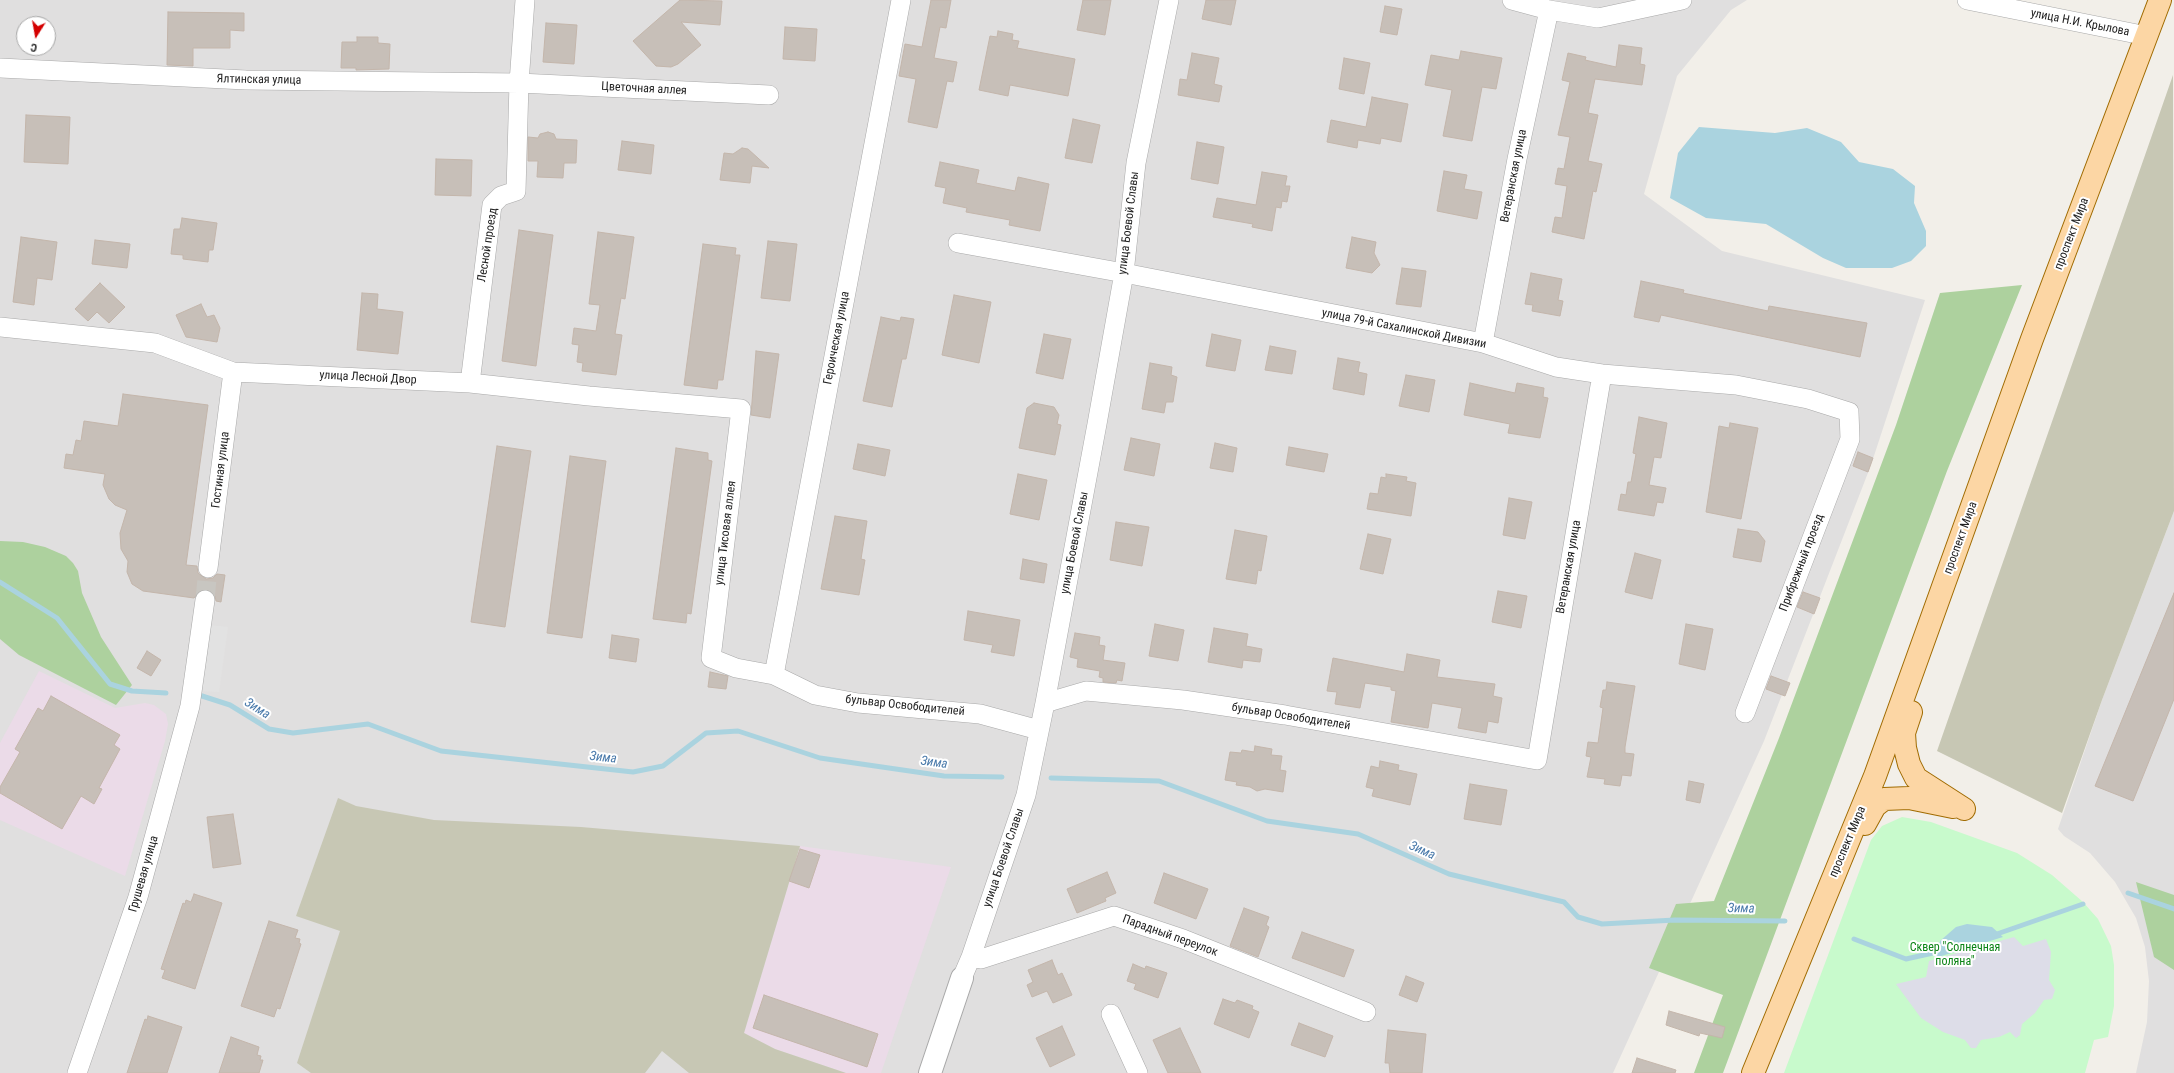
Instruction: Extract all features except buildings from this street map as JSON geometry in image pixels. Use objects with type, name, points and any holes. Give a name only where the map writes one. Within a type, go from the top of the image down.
[{"type":"main road","name":"проспект Мира","points":[[1753,1073],[1875,776],[2032,339],[2160,0]]},
{"type":"main road","points":[[1931,620],[1931,656],[1904,733],[1905,748],[1909,764],[1916,778],[1964,809]]},
{"type":"main road","points":[[1875,776],[1964,809]]},
{"type":"main road","points":[[1825,896],[1847,868],[1868,816],[1875,806],[1884,799],[1909,798],[1964,809]]},
{"type":"street","name":"Лесной проезд","points":[[470,383],[492,205],[501,196],[516,191],[519,84],[525,0]]},
{"type":"street","name":"Героическая улица","points":[[774,675],[901,0]]},
{"type":"street","name":"улица Боевой Славы","points":[[930,1073],[1026,795],[1045,703],[1124,273],[1136,163],[1169,0]]},
{"type":"street","points":[[1512,0],[1549,10],[1598,18],[1682,0]]},
{"type":"street","name":"улица Н.И. Крылова","points":[[1966,0],[2147,36]]},
{"type":"street","name":"Ветеранская улица","points":[[1483,343],[1517,159],[1549,10]]},
{"type":"street","name":"Ялтинская улица","points":[[0,68],[246,80],[519,84]]},
{"type":"street","name":"Цветочная аллея","points":[[519,84],[769,95]]},
{"type":"street","name":"улица 79-й Сахалинской Дивизии","points":[[958,243],[1124,273],[1483,343],[1556,367],[1602,374],[1736,385],[1808,399],[1849,412]]},
{"type":"street","name":"улица Лесной Двор","points":[[0,327],[155,343],[233,372],[470,383],[589,396],[741,409]]},
{"type":"street","name":"Гостиная улица","points":[[208,568],[233,372]]},
{"type":"street","name":"Ветеранская улица","points":[[1537,760],[1602,374]]},
{"type":"street","name":"улица Тисовая аллея","points":[[711,658],[741,409]]},
{"type":"street","name":"Прибрежный проезд","points":[[1745,713],[1850,439],[1849,412]]},
{"type":"street","name":"Грушевая улица","points":[[77,1073],[138,897],[190,706],[205,600]]},
{"type":"street","name":"бульвар Освободителей","points":[[711,658],[736,668],[774,675],[814,695],[858,703],[980,714],[1039,730]]},
{"type":"street","name":"бульвар Освободителей","points":[[1045,703],[1086,691],[1183,700],[1285,715],[1537,760]]},
{"type":"street","name":"Парадный переулок","points":[[971,957],[981,959],[1114,916],[1183,939],[1366,1012]]},
{"type":"street","points":[[1111,1014],[1138,1073]]},
{"type":"shaded area","points":[[0,0],[1747,0],[1731,10],[1677,76],[1644,194],[1722,251],[1925,300],[1871,465],[1764,741],[1613,1073],[0,1073]]},
{"type":"shaded area","points":[[2173,75],[2174,511],[2102,700],[2062,813],[1937,751]]},
{"type":"shaded area","points":[[2174,511],[2174,1073],[2136,1073],[2147,1022],[2149,981],[2145,947],[2136,918],[2115,882],[2090,853],[2064,836],[2058,829],[2102,700]]},
{"type":"shaded area","points":[[209,625],[228,627],[219,692],[200,691]]},
{"type":"shaded area","points":[[39,671],[115,708],[145,703],[154,705],[166,714],[168,724],[165,741],[125,876],[0,820],[0,743]]},
{"type":"shaded area","points":[[338,798],[356,806],[434,820],[581,827],[800,846],[744,1033],[775,1049],[846,1073],[689,1073],[662,1051],[645,1073],[311,1073],[297,1063],[340,931],[296,916]]},
{"type":"shaded area","points":[[800,846],[951,867],[881,1073],[846,1073],[775,1049],[744,1033]]},
{"type":"shaded area","points":[[2014,937],[2023,946],[2046,939],[2051,952],[2049,980],[2055,990],[2052,999],[2044,1000],[2035,1013],[2022,1024],[2020,1035],[2016,1038],[2010,1032],[1999,1037],[1981,1040],[1976,1048],[1971,1048],[1965,1040],[1943,1032],[1921,1018],[1896,984],[1926,977],[1929,961]]},
{"type":"green space","points":[[2022,285],[1947,471],[1723,1073],[1694,1073],[1723,995],[1649,968],[1676,904],[1714,901],[1779,738],[1896,425],[1940,293]]},
{"type":"green space","points":[[0,541],[23,542],[45,547],[66,556],[73,563],[78,571],[82,593],[101,637],[132,685],[116,705],[19,655],[0,639]]},
{"type":"green space","name":"Сквер \"Солнечная поляна\"","points":[[1902,817],[1931,822],[2017,853],[2052,875],[2083,902],[2098,919],[2111,946],[2114,965],[2114,1006],[2108,1037],[2094,1040],[2085,1073],[1784,1073],[1871,840],[1882,826]]},
{"type":"green space","points":[[2136,882],[2174,895],[2174,970],[2154,957]]},
{"type":"water","points":[[1699,127],[1775,133],[1807,128],[1841,142],[1859,162],[1893,169],[1915,186],[1914,203],[1926,231],[1926,246],[1911,261],[1892,268],[1846,268],[1823,258],[1766,224],[1706,218],[1670,198],[1678,153]]},
{"type":"water","points":[[1967,924],[1992,927],[2003,937],[1935,958],[1940,941],[1956,927]]},
{"type":"waterway","name":"Зима","points":[[0,582],[57,618],[110,684],[132,691],[166,693]]},
{"type":"waterway","name":"Зима","points":[[199,695],[230,705],[269,729],[293,733],[368,724],[441,751],[633,772],[663,766],[706,733],[738,731],[820,758],[944,776],[1002,777]]},
{"type":"waterway","name":"Зима","points":[[1051,778],[1159,781],[1267,821],[1358,834],[1449,874],[1564,902],[1578,917],[1602,924],[1675,920],[1785,921]]},
{"type":"waterway","name":"Зима","points":[[2128,893],[2174,909]]},
{"type":"waterway","name":"Зима","points":[[1994,935],[2083,904]]},
{"type":"waterway","name":"Зима","points":[[1854,939],[1906,959],[1942,951]]},
{"type":"tunnel","points":[[205,600],[208,568]]}]
